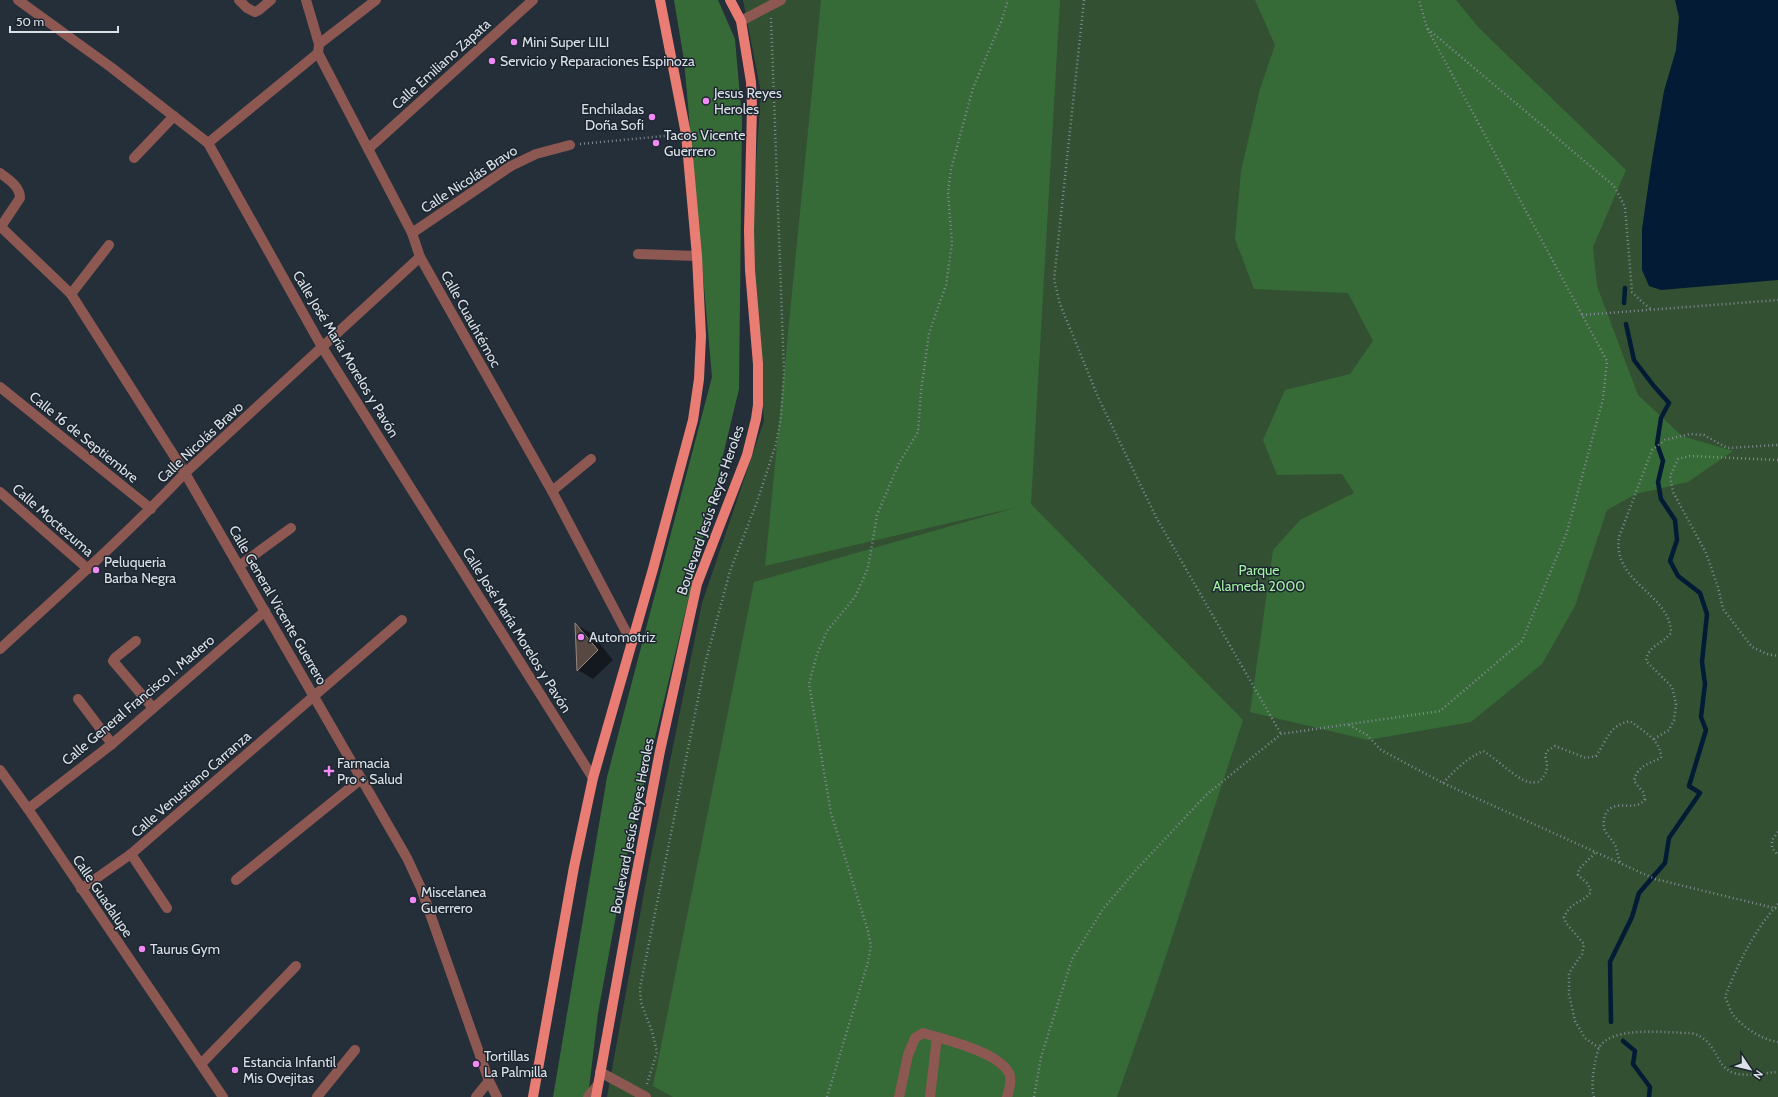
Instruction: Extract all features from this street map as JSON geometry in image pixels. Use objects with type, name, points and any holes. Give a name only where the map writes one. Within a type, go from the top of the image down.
[{"type":"main road","points":[[533,1097],[574,867],[593,778],[632,643],[693,420],[699,379],[701,336],[697,256],[686,134],[660,0]]},
{"type":"main road","name":"Boulevard Jesús Reyes Heroles","points":[[596,1097],[660,751],[697,584],[747,455],[758,405],[758,364],[750,270],[749,231],[752,107],[751,82],[741,21],[730,0]]},
{"type":"street","name":"Calle José María Morelos y Pavón","points":[[18,0],[112,68],[208,143],[322,347],[593,778]]},
{"type":"street","points":[[239,0],[247,8],[256,12],[271,0]]},
{"type":"street","name":"Calle Cuauhtémoc","points":[[306,0],[318,48],[412,233],[420,257],[552,491],[632,643]]},
{"type":"street","points":[[208,143],[376,0]]},
{"type":"street","name":"Calle Emiliano Zapata","points":[[368,149],[533,0]]},
{"type":"street","points":[[741,21],[781,0]]},
{"type":"street","points":[[134,158],[174,116]]},
{"type":"street","name":"Calle Nicolás Bravo","points":[[412,233],[511,166],[536,154],[570,145]]},
{"type":"street","name":"Calle General Vicente Guerrero","points":[[0,172],[12,182],[20,195],[1,228],[71,294],[185,473],[315,696],[407,858],[422,888],[489,1081],[497,1097]]},
{"type":"street","points":[[71,294],[109,245]]},
{"type":"street","points":[[638,254],[697,256]]},
{"type":"street","name":"Calle Nicolás Bravo","points":[[0,648],[88,569],[151,509],[185,473],[420,257]]},
{"type":"street","name":"Calle 16 de Septiembre","points":[[0,387],[151,509]]},
{"type":"street","points":[[552,491],[591,459]]},
{"type":"street","name":"Calle Moctezuma","points":[[0,492],[88,569]]},
{"type":"street","points":[[240,566],[291,528]]},
{"type":"street","name":"Calle General Francisco I. Madero","points":[[28,809],[112,744],[265,611]]},
{"type":"street","name":"Calle Venustiano Carranza","points":[[81,889],[131,854],[402,620]]},
{"type":"street","points":[[136,641],[113,661],[153,708]]},
{"type":"street","points":[[78,698],[112,744]]},
{"type":"street","name":"Calle Guadalupe","points":[[0,770],[223,1097]]},
{"type":"street","points":[[236,880],[361,779]]},
{"type":"street","points":[[131,854],[167,908]]},
{"type":"street","points":[[201,1064],[296,966]]},
{"type":"street","points":[[900,1097],[908,1055],[915,1038],[923,1033],[975,1049],[990,1056],[1010,1075],[1010,1088],[1007,1097]]},
{"type":"street","points":[[930,1097],[937,1037]]},
{"type":"street","points":[[317,1097],[355,1050]]},
{"type":"street","points":[[600,1072],[644,1096]]},
{"type":"street","points":[[476,1097],[489,1081]]},
{"type":"street","points":[[588,1097],[597,1086]]},
{"type":"path","points":[[827,1097],[868,962],[871,946],[868,931],[831,813],[809,684],[817,654],[827,631],[856,597],[868,568],[877,514],[899,463],[918,432],[921,391],[929,333],[946,286],[952,243],[948,192],[951,169],[973,88],[1001,22],[1008,0]]},
{"type":"path","points":[[1084,0],[1054,280],[1060,304],[1098,397],[1156,516],[1281,734]]},
{"type":"path","points":[[1034,1097],[1040,1057],[1072,959],[1103,909],[1136,870],[1206,795],[1281,734],[1440,711],[1522,641],[1567,532],[1603,399],[1606,361],[1427,28],[1419,0]]},
{"type":"path","points":[[644,1096],[657,1052],[652,1031],[641,1004],[640,988],[674,812],[707,657],[730,571],[757,502],[776,444],[781,417],[784,372],[771,6]]},
{"type":"path","points":[[1427,28],[1614,186],[1625,207],[1632,292],[1652,310]]},
{"type":"path","points":[[570,145],[686,134]]},
{"type":"path","points":[[1582,314],[1778,300]]},
{"type":"path","points":[[1654,739],[1669,730],[1674,720],[1676,704],[1672,688],[1646,661],[1647,654],[1654,646],[1665,640],[1671,633],[1671,624],[1666,613],[1626,570],[1617,548],[1619,537],[1652,450],[1665,440],[1690,434],[1704,435],[1727,448],[1778,445]]},
{"type":"path","points":[[1778,460],[1690,456],[1678,459],[1670,476],[1673,492],[1706,553],[1718,587],[1723,609],[1752,647],[1767,654],[1778,656]]},
{"type":"path","points":[[1443,783],[1458,766],[1470,757],[1483,751],[1495,758],[1519,777],[1529,782],[1539,782],[1546,773],[1548,765],[1545,756],[1547,751],[1555,746],[1586,758],[1596,756],[1612,730],[1619,724],[1630,721],[1654,739],[1661,751],[1661,758],[1641,767],[1635,774],[1634,781],[1643,792],[1645,799],[1642,804],[1636,806],[1614,806],[1608,810],[1603,818],[1604,828],[1615,846],[1620,863]]},
{"type":"path","points":[[1349,725],[1367,735],[1381,750],[1443,783],[1648,876],[1776,909]]},
{"type":"path","points":[[1778,832],[1772,840],[1772,848],[1778,855]]},
{"type":"path","points":[[1595,853],[1578,869],[1578,875],[1588,884],[1591,892],[1586,898],[1575,902],[1568,909],[1564,917],[1566,923],[1584,944],[1582,954],[1569,973],[1569,994],[1575,1021],[1585,1038],[1599,1048]]},
{"type":"path","points":[[1778,904],[1776,909],[1756,933],[1741,958],[1725,997],[1732,1013],[1741,1024],[1770,1041],[1778,1042]]},
{"type":"path","points":[[1594,1097],[1594,1068],[1599,1048],[1611,1037],[1624,1033],[1699,1035],[1707,1040],[1724,1066],[1732,1073],[1742,1074],[1778,1072]]},
{"type":"green space","points":[[674,0],[718,0],[735,39],[742,120],[739,389],[628,850],[598,1013],[588,1097],[553,1097],[607,777],[712,377],[684,60]]},
{"type":"green space","name":"Parque Alameda 2000","points":[[743,0],[1778,0],[1778,1097],[607,1097],[649,865],[702,603],[764,421],[751,235],[761,93]]},
{"type":"green space","points":[[821,0],[1060,0],[1031,504],[1243,720],[1155,989],[1117,1097],[673,1097],[653,1086],[754,582],[1018,507],[765,566]]},
{"type":"green space","points":[[1255,0],[1456,0],[1479,28],[1626,170],[1593,247],[1597,286],[1638,395],[1682,436],[1733,451],[1688,482],[1636,494],[1607,510],[1575,606],[1542,664],[1471,722],[1368,740],[1250,712],[1273,550],[1300,520],[1354,493],[1342,474],[1277,475],[1263,440],[1285,390],[1350,374],[1373,341],[1348,293],[1254,289],[1235,239],[1241,171],[1260,89],[1275,45]]},
{"type":"water","points":[[1675,0],[1778,0],[1778,280],[1661,290],[1649,286],[1642,270],[1642,229],[1652,160],[1664,91],[1676,50],[1679,17]]},
{"type":"building","name":"Automotriz","points":[[575,623],[598,650],[577,671]]},
{"type":"waterway","points":[[1624,303],[1625,288]]},
{"type":"waterway","points":[[1611,1022],[1610,962],[1632,917],[1639,893],[1665,863],[1669,838],[1700,793],[1689,786],[1706,730],[1701,717],[1705,684],[1702,662],[1707,614],[1700,593],[1678,576],[1670,561],[1677,540],[1675,520],[1661,499],[1658,482],[1663,461],[1657,444],[1661,418],[1669,403],[1634,360],[1626,324]]},
{"type":"waterway","points":[[1623,1041],[1635,1051],[1633,1064],[1650,1087],[1649,1097]]},
{"type":"place","name":"Mini Super LILI","points":[[514,42]]},
{"type":"place","name":"Servicio y Reparaciones Espinoza","points":[[492,61]]},
{"type":"place","name":"Jesus Reyes Heroles","points":[[706,101]]},
{"type":"place","name":"Enchiladas Doña Sofi","points":[[652,117]]},
{"type":"place","name":"Tacos Vicente Guerrero","points":[[656,143]]},
{"type":"place","name":"Peluqueria Barba Negra","points":[[96,570]]},
{"type":"place","name":"Automotriz","points":[[581,637]]},
{"type":"place","name":"Farmacia Pro + Salud","points":[[329,771]]},
{"type":"place","name":"Miscelanea Guerrero","points":[[413,900]]},
{"type":"place","name":"Taurus Gym","points":[[142,949]]},
{"type":"place","name":"Tortillas La Palmilla","points":[[476,1064]]},
{"type":"place","name":"Estancia Infantil Mis Ovejitas","points":[[235,1070]]}]
